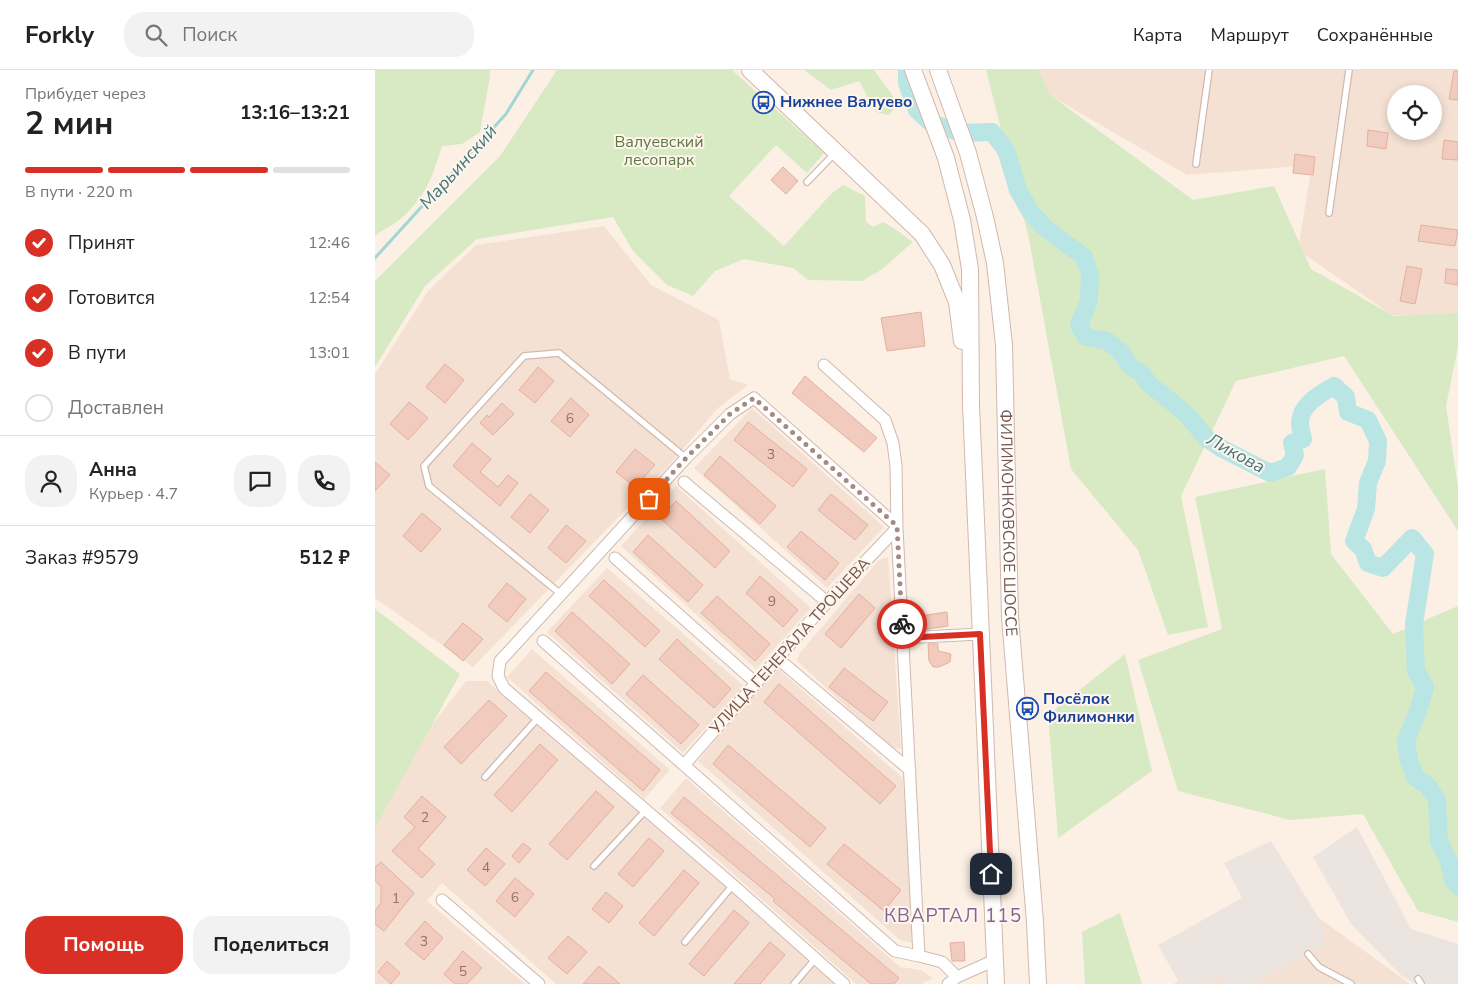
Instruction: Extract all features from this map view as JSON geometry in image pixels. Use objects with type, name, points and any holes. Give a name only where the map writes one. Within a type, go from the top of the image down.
[{"type":"main road","points":[[750,70],[921,234],[942,265],[957,302],[971,405]]},
{"type":"main road","name":"ФИЛИМОНКОВСКОЕ ШОССЕ","points":[[913,70],[946,158],[962,220],[970,269],[971,405],[996,984]]},
{"type":"main road","name":"ФИЛИМОНКОВСКОЕ ШОССЕ","points":[[938,70],[968,153],[985,217],[995,263],[1004,345],[1010,617],[1035,922],[1037,984]]},
{"type":"street","points":[[824,365],[885,420],[893,443],[919,956]]},
{"type":"street","points":[[844,984],[733,885],[504,688],[498,676],[500,662],[686,458],[730,414],[754,398],[897,527]]},
{"type":"street","points":[[684,482],[827,602]]},
{"type":"street","name":"УЛИЦА ГЕНЕРАЛА ТРОШЕВА","points":[[685,764],[827,602],[897,527]]},
{"type":"street","points":[[615,558],[756,683]]},
{"type":"street","points":[[903,638],[980,634]]},
{"type":"street","points":[[543,641],[685,764],[895,951],[942,962],[952,981],[995,960]]},
{"type":"street","points":[[777,658],[910,770]]},
{"type":"street","points":[[442,900],[539,984]]},
{"type":"lane","points":[[1196,164],[1209,70]]},
{"type":"lane","points":[[1329,213],[1349,70]]},
{"type":"lane","points":[[807,182],[836,152]]},
{"type":"lane","points":[[562,594],[429,486],[423,466],[524,356],[559,353],[686,458]]},
{"type":"lane","points":[[485,777],[538,718]]},
{"type":"lane","points":[[594,866],[646,810]]},
{"type":"lane","points":[[685,942],[733,885]]},
{"type":"lane","points":[[1308,954],[1319,967],[1351,984]]},
{"type":"lane","points":[[794,984],[816,958]]},
{"type":"shaded area","points":[[1017,70],[1458,70],[1458,318],[1392,315],[1298,250],[1312,165],[1187,175],[1013,74]]},
{"type":"shaded area","points":[[604,226],[651,285],[719,320],[730,379],[748,385],[718,408],[673,461],[473,667],[375,598],[375,374],[428,291],[476,245]]},
{"type":"shaded area","points":[[752,408],[884,527],[827,588],[694,468]]},
{"type":"shaded area","points":[[676,486],[811,608],[756,669],[621,546]]},
{"type":"shaded area","points":[[888,557],[901,749],[890,747],[797,661],[799,654],[879,560]]},
{"type":"shaded area","points":[[607,568],[744,686],[683,753],[547,632]]},
{"type":"shaded area","points":[[532,649],[670,770],[644,799],[507,677]]},
{"type":"shaded area","points":[[776,667],[903,778],[913,943],[900,940],[698,761]]},
{"type":"shaded area","points":[[466,681],[487,681],[838,984],[556,984],[442,883],[427,901],[525,984],[375,984],[375,815],[425,734]]},
{"type":"shaded area","points":[[686,778],[900,967],[921,970],[933,978],[921,984],[856,984],[660,808]]},
{"type":"shaded area","points":[[1357,827],[1411,929],[1458,944],[1458,984],[1415,984],[1402,976],[1351,924],[1313,857]]},
{"type":"shaded area","points":[[1271,841],[1325,928],[1321,947],[1251,984],[1224,984],[1221,976],[1206,984],[1180,984],[1158,945],[1242,898],[1224,863]]},
{"type":"shaded area","points":[[1312,913],[1410,984],[1173,984]]},
{"type":"green space","points":[[375,70],[490,70],[480,132],[462,144],[442,146],[424,192],[404,216],[375,236]]},
{"type":"green space","name":"Валуевский лесопарк","points":[[557,70],[732,70],[824,153],[807,173],[776,145],[729,196],[784,246],[831,194],[843,185],[865,196],[866,222],[873,227],[883,222],[913,242],[881,270],[862,281],[808,280],[793,268],[744,259],[715,271],[693,296],[667,285],[633,251],[613,217],[477,239],[425,286],[375,367],[375,281],[500,156]]},
{"type":"green space","points":[[804,70],[874,70],[898,103],[889,115],[876,112],[859,81],[831,90]]},
{"type":"green space","points":[[986,70],[1039,70],[1049,94],[1193,200],[1274,186],[1311,269],[1394,316],[1458,313],[1458,347],[1446,406],[1458,487],[1458,531],[1344,356],[1236,381],[1181,496],[1208,627],[1168,635],[1138,550],[1071,469],[1029,239]]},
{"type":"green space","points":[[1325,469],[1331,554],[1393,634],[1458,606],[1458,922],[1418,911],[1363,814],[1290,820],[1178,791],[1138,660],[1222,629],[1195,497]]},
{"type":"green space","points":[[375,609],[460,674],[375,828]]},
{"type":"green space","points":[[1125,654],[1152,771],[1058,838],[1048,715]]},
{"type":"green space","points":[[1120,913],[1142,984],[1085,984],[1082,932]]},
{"type":"building","points":[[1454,71],[1458,71],[1458,100],[1449,99]]},
{"type":"building","points":[[1368,130],[1387,133],[1386,149],[1367,146]]},
{"type":"building","points":[[1444,140],[1458,142],[1458,160],[1442,159]]},
{"type":"building","points":[[1295,154],[1315,157],[1313,175],[1293,173]]},
{"type":"building","points":[[783,167],[798,181],[786,194],[771,180]]},
{"type":"building","points":[[1421,225],[1458,230],[1455,246],[1418,241]]},
{"type":"building","points":[[1407,266],[1422,269],[1415,304],[1400,301]]},
{"type":"building","points":[[1446,269],[1458,270],[1458,285],[1445,283]]},
{"type":"building","points":[[921,312],[925,346],[887,351],[881,318]]},
{"type":"building","points":[[445,364],[464,380],[445,403],[426,387]]},
{"type":"building","points":[[538,367],[554,381],[535,403],[519,390]]},
{"type":"building","points":[[805,376],[877,438],[864,452],[792,393]]},
{"type":"building","points":[[571,398],[589,415],[570,437],[551,421]]},
{"type":"building","points":[[409,402],[428,418],[408,440],[390,424]]},
{"type":"building","points":[[502,403],[514,414],[493,435],[480,423],[487,415],[489,417]]},
{"type":"building","points":[[748,422],[807,469],[793,487],[734,440]]},
{"type":"building","points":[[472,443],[491,459],[480,472],[498,487],[508,475],[518,483],[500,506],[453,466]]},
{"type":"building","points":[[635,449],[655,465],[635,487],[616,472]]},
{"type":"building","points":[[720,456],[776,506],[760,524],[704,475]]},
{"type":"building","points":[[375,462],[390,475],[375,491]]},
{"type":"building","points":[[530,494],[549,510],[530,533],[511,517]]},
{"type":"building","points":[[831,494],[868,525],[855,540],[818,510]]},
{"type":"building","points":[[676,501],[730,551],[715,568],[660,518]]},
{"type":"building","points":[[422,513],[441,529],[421,552],[403,536]]},
{"type":"building","points":[[566,525],[586,541],[566,563],[548,548]]},
{"type":"building","points":[[801,531],[839,563],[825,580],[787,547]]},
{"type":"building","points":[[648,535],[703,585],[688,602],[633,552]]},
{"type":"building","points":[[760,576],[798,610],[783,627],[746,593]]},
{"type":"building","points":[[604,580],[660,631],[645,647],[589,596]]},
{"type":"building","points":[[507,583],[526,599],[507,622],[488,606]]},
{"type":"building","points":[[859,594],[875,608],[841,648],[825,634]]},
{"type":"building","points":[[717,596],[770,644],[755,661],[701,613]]},
{"type":"building","points":[[572,612],[630,664],[612,684],[555,631]]},
{"type":"building","points":[[947,612],[948,626],[927,629],[926,615]]},
{"type":"building","points":[[463,623],[483,639],[463,661],[444,645]]},
{"type":"building","points":[[677,639],[731,689],[714,708],[659,659]]},
{"type":"building","points":[[928,644],[938,644],[938,651],[951,654],[950,662],[939,667],[933,667],[929,661]]},
{"type":"building","points":[[844,668],[888,702],[873,721],[829,687]]},
{"type":"building","points":[[546,672],[660,770],[643,791],[529,691]]},
{"type":"building","points":[[643,675],[699,725],[681,744],[626,694]]},
{"type":"building","points":[[779,684],[896,786],[880,804],[764,702]]},
{"type":"building","points":[[489,700],[507,716],[461,764],[444,747]]},
{"type":"building","points":[[540,744],[558,760],[512,812],[494,795]]},
{"type":"building","points":[[728,745],[826,828],[810,847],[713,764]]},
{"type":"building","points":[[596,791],[614,807],[567,860],[549,844]]},
{"type":"building","points":[[422,796],[446,817],[418,849],[435,864],[422,878],[392,851],[415,827],[404,817]]},
{"type":"building","points":[[684,797],[899,978],[894,984],[871,984],[773,901],[775,899],[671,813]]},
{"type":"building","points":[[649,838],[664,851],[633,887],[618,874]]},
{"type":"building","points":[[523,843],[531,849],[519,863],[512,856]]},
{"type":"building","points":[[844,844],[901,890],[884,911],[827,864]]},
{"type":"building","points":[[486,848],[505,864],[485,886],[467,870]]},
{"type":"building","points":[[381,862],[414,893],[384,931],[375,924],[375,911],[381,903],[381,887],[375,880],[375,867]]},
{"type":"building","points":[[684,870],[699,883],[654,936],[639,923]]},
{"type":"building","points":[[515,878],[534,894],[515,917],[496,901]]},
{"type":"building","points":[[606,892],[623,906],[609,923],[592,909]]},
{"type":"building","points":[[734,910],[749,923],[704,976],[689,964]]},
{"type":"building","points":[[425,921],[443,938],[424,960],[405,944]]},
{"type":"building","points":[[568,936],[587,952],[567,974],[548,958]]},
{"type":"building","points":[[770,942],[785,955],[760,984],[734,984]]},
{"type":"building","points":[[964,942],[965,961],[952,961],[950,943]]},
{"type":"building","points":[[463,951],[482,968],[467,984],[455,984],[444,974]]},
{"type":"building","points":[[387,961],[400,973],[391,984],[378,972]]},
{"type":"building","points":[[599,966],[620,984],[583,984]]},
{"type":"waterway","name":"Марьинский","points":[[375,258],[506,114],[533,70]]},
{"type":"waterway","name":"Ликова","points":[[907,70],[907,83],[917,110],[931,123],[962,133],[992,132],[1006,150],[1018,190],[1030,211],[1044,227],[1084,257],[1090,275],[1089,301],[1079,325],[1086,337],[1107,341],[1121,352],[1130,366],[1141,373],[1149,384],[1191,419],[1205,437],[1221,448],[1270,473],[1288,467],[1295,455],[1292,443],[1303,439],[1300,423],[1303,411],[1307,405],[1334,386],[1346,397],[1348,412],[1368,420],[1378,441],[1377,461],[1368,483],[1366,509],[1354,541],[1363,549],[1368,563],[1383,568],[1412,538],[1425,554],[1414,624],[1416,671],[1425,687],[1406,741],[1409,760],[1415,777],[1428,786],[1437,800],[1439,841],[1449,862],[1453,880],[1458,886]]},
{"type":"way so far","points":[[649,499],[730,414],[754,398],[897,526],[902,624]]},
{"type":"place","name":"Нижнее Валуево","points":[[764,102]]},
{"type":"place","name":"Посёлок Филимонки","points":[[1027,708]]},
{"type":"district","name":"КВАРТАЛ 115","points":[[953,916]]},
{"type":"route","points":[[902,624],[903,638],[980,634],[991,874]]}]
